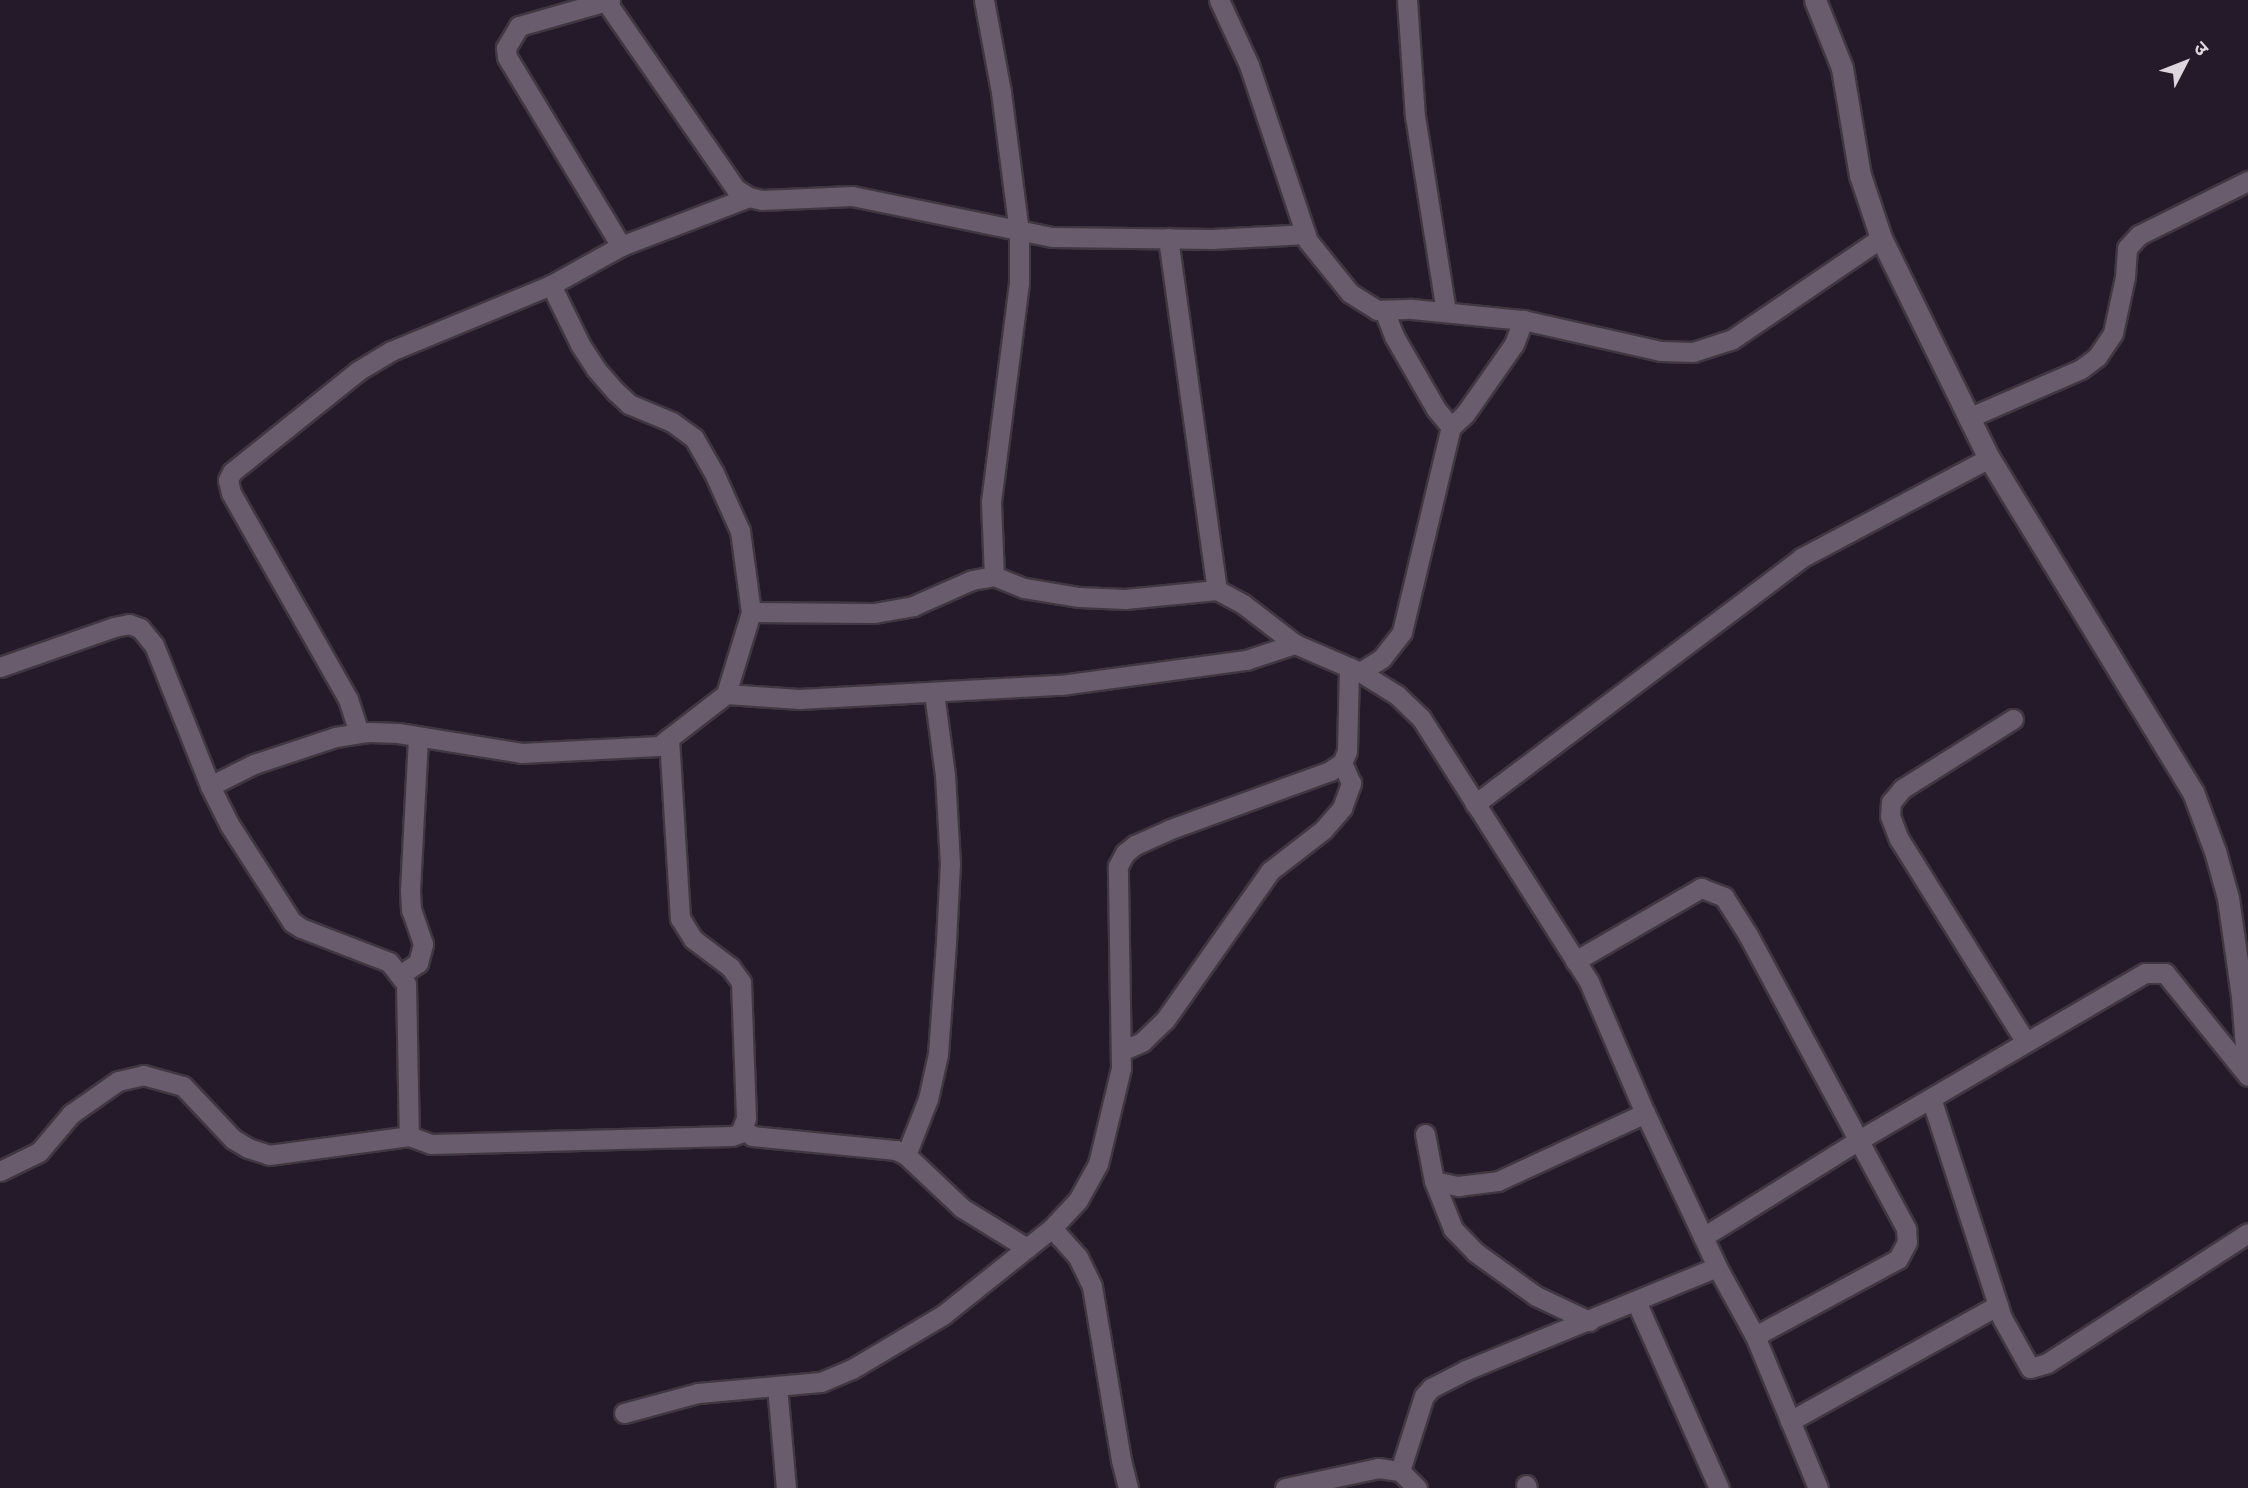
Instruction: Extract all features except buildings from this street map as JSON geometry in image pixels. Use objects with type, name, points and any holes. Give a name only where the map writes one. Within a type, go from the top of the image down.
[{"type":"main road","points":[[1815,0],[1842,68],[1860,175],[1881,238],[1989,458],[2193,792],[2215,851],[2241,940],[2248,1074]]},
{"type":"street","points":[[621,246],[506,57],[506,48],[519,26],[607,0],[736,189],[748,197],[762,200],[852,196],[1052,237],[1168,238],[1306,234]]},
{"type":"street","points":[[984,0],[1001,92],[1019,232],[1019,284],[991,502],[994,576]]},
{"type":"street","points":[[1219,0],[1249,65],[1306,234],[1327,267],[1350,293],[1377,310],[1523,320],[1661,351],[1693,352],[1731,340],[1881,238]]},
{"type":"street","points":[[1407,0],[1415,116],[1446,313]]},
{"type":"street","points":[[1968,418],[2081,369],[2097,358],[2113,333],[2125,277],[2127,248],[2138,235],[2248,181]]},
{"type":"street","points":[[359,733],[348,699],[236,502],[228,480],[232,472],[358,371],[391,351],[551,285],[621,246],[748,197]]},
{"type":"street","points":[[1168,238],[1217,590]]},
{"type":"street","points":[[210,786],[254,764],[335,737],[359,733],[398,733],[521,752],[647,749],[659,746],[726,694],[751,612],[740,531],[719,482],[694,438],[672,422],[629,404],[609,384],[580,344],[551,285]]},
{"type":"street","points":[[1384,310],[1394,336],[1436,409],[1451,427]]},
{"type":"street","points":[[1354,670],[1382,658],[1402,632],[1451,427],[1465,414],[1514,344],[1523,320]]},
{"type":"street","points":[[1475,804],[1801,558],[1989,458]]},
{"type":"street","points":[[751,612],[792,615],[874,613],[913,606],[972,580],[994,576],[1024,588],[1079,597],[1125,599],[1217,590],[1243,604],[1295,644],[1354,670],[1397,695],[1420,718],[1589,982],[1645,1113],[1717,1267],[1755,1336],[1818,1488]]},
{"type":"street","points":[[0,667],[114,627],[129,624],[139,628],[153,645],[210,786],[229,824],[292,922],[301,929],[389,961],[406,984],[409,1136]]},
{"type":"street","points":[[726,694],[799,699],[1061,685],[1246,660],[1295,644]]},
{"type":"street","points":[[624,1413],[698,1392],[821,1382],[852,1369],[943,1315],[1052,1228],[1078,1200],[1098,1164],[1122,1068],[1117,879],[1118,866],[1125,853],[1168,830],[1330,771],[1342,763],[1347,751],[1354,670]]},
{"type":"street","points":[[906,1155],[928,1099],[938,1054],[946,942],[950,864],[945,775],[934,693]]},
{"type":"street","points":[[2013,719],[1902,789],[1891,802],[1890,816],[1899,839],[2026,1042]]},
{"type":"street","points":[[400,975],[418,962],[423,944],[411,910],[410,890],[418,737]]},
{"type":"street","points":[[0,1171],[39,1152],[71,1114],[118,1080],[143,1075],[183,1086],[233,1139],[269,1155],[409,1136],[431,1144],[628,1141],[732,1136],[743,1128],[746,1118],[741,982],[730,967],[693,939],[680,918],[669,738]]},
{"type":"street","points":[[1121,1051],[1142,1042],[1165,1020],[1270,871],[1323,830],[1342,808],[1351,783],[1342,763]]},
{"type":"street","points":[[1576,961],[1701,888],[1724,897],[1748,935],[1906,1229],[1907,1242],[1898,1259],[1755,1336]]},
{"type":"street","points":[[1703,1237],[1859,1140],[2145,973],[2157,971],[2171,978],[2248,1074]]},
{"type":"street","points":[[1931,1098],[1998,1306],[2030,1368],[2037,1368],[2248,1233]]},
{"type":"street","points":[[1434,1181],[1458,1186],[1498,1181],[1645,1113]]},
{"type":"street","points":[[743,1128],[752,1136],[896,1150],[906,1155],[962,1208],[1027,1248]]},
{"type":"street","points":[[1425,1134],[1434,1181],[1453,1229],[1475,1252],[1536,1296],[1589,1321]]},
{"type":"street","points":[[1052,1228],[1078,1257],[1092,1286],[1121,1461],[1128,1488]]},
{"type":"street","points":[[1400,1471],[1424,1396],[1431,1388],[1466,1370],[1717,1267]]},
{"type":"street","points":[[1636,1301],[1719,1488]]},
{"type":"street","points":[[1790,1422],[1998,1306]]},
{"type":"street","points":[[777,1386],[786,1488]]},
{"type":"street","points":[[1285,1488],[1378,1468],[1400,1471],[1416,1488]]}]
